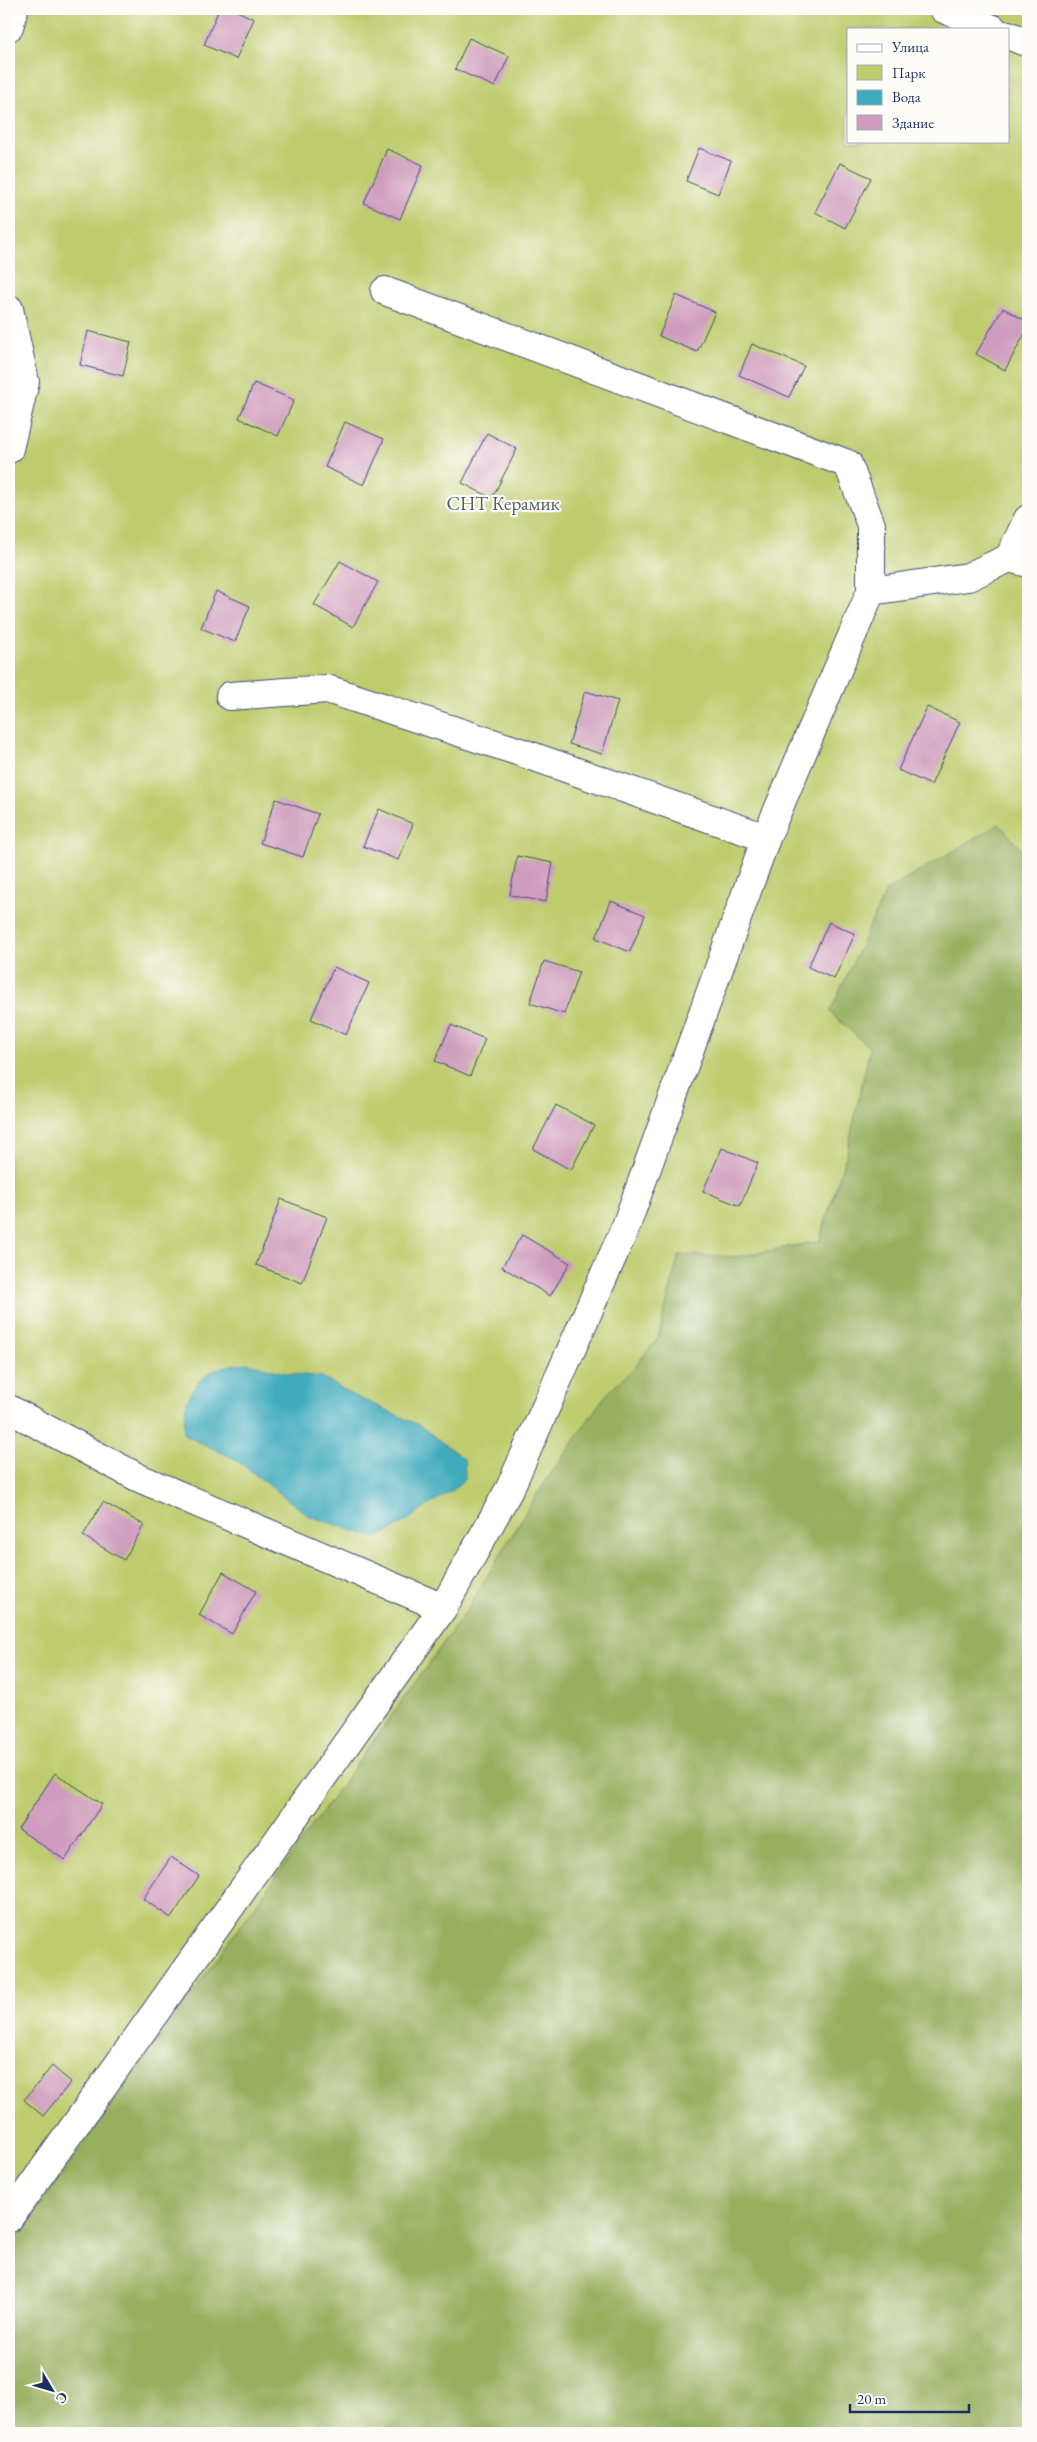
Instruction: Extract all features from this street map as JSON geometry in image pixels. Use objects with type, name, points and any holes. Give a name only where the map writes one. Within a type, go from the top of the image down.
[{"type":"street","points":[[9,28],[14,9]]},
{"type":"street","points":[[944,9],[991,28]]},
{"type":"street","points":[[1010,36],[1028,43]]},
{"type":"street","points":[[9,2218],[443,1608],[510,1488],[626,1226],[766,838],[870,591],[871,525],[848,464],[385,290]]},
{"type":"street","points":[[9,309],[25,382],[9,449]]},
{"type":"street","points":[[870,591],[968,576],[1018,560],[1028,519]]},
{"type":"street","points":[[230,696],[327,689],[520,752],[766,838]]},
{"type":"street","points":[[9,1409],[139,1478],[443,1608]]},
{"type":"green space","name":"СНТ Керамик","points":[[9,9],[1028,9],[1028,857],[998,824],[870,1048],[847,1153],[819,1241],[737,1257],[679,1256],[658,1338],[635,1366],[605,1396],[537,1494],[465,1613],[9,2249]]},
{"type":"green space","points":[[999,824],[1028,857],[1028,2433],[9,2433],[9,2249],[465,1613],[537,1494],[605,1396],[635,1366],[658,1338],[679,1255],[737,1257],[820,1241],[847,1153],[870,1048],[830,1012],[886,891]]},
{"type":"water","points":[[248,1363],[286,1373],[322,1377],[355,1396],[419,1425],[464,1459],[465,1478],[458,1486],[399,1526],[375,1538],[309,1516],[235,1459],[184,1435],[184,1419],[187,1404],[191,1392],[198,1382],[218,1369]]},
{"type":"building","points":[[219,9],[233,9],[254,19],[236,59],[204,45]]},
{"type":"building","points":[[469,38],[509,56],[495,87],[455,69]]},
{"type":"building","points":[[699,148],[731,161],[718,194],[686,181]]},
{"type":"building","points":[[387,149],[423,165],[400,219],[364,203]]},
{"type":"building","points":[[840,163],[871,178],[845,228],[815,212]]},
{"type":"building","points":[[676,295],[715,312],[697,352],[659,336]]},
{"type":"building","points":[[1003,308],[1028,322],[1028,328],[1005,370],[976,354]]},
{"type":"building","points":[[88,331],[131,342],[123,376],[80,365]]},
{"type":"building","points":[[752,344],[804,366],[789,397],[739,375]]},
{"type":"building","points":[[254,383],[294,400],[278,436],[239,418]]},
{"type":"building","points":[[345,422],[384,439],[364,485],[325,467]]},
{"type":"building","points":[[487,433],[517,449],[492,498],[462,483]]},
{"type":"building","points":[[340,561],[378,582],[353,627],[314,605]]},
{"type":"building","points":[[216,591],[250,606],[235,642],[201,628]]},
{"type":"building","points":[[585,691],[618,701],[602,754],[569,744]]},
{"type":"building","points":[[927,707],[960,722],[931,785],[898,770]]},
{"type":"building","points":[[276,799],[318,814],[303,857],[260,843]]},
{"type":"building","points":[[379,809],[413,824],[398,860],[363,846]]},
{"type":"building","points":[[517,856],[553,863],[546,902],[510,895]]},
{"type":"building","points":[[611,901],[645,915],[630,952],[596,938]]},
{"type":"building","points":[[829,922],[855,934],[834,979],[808,967]]},
{"type":"building","points":[[544,961],[579,972],[564,1014],[530,1003]]},
{"type":"building","points":[[334,967],[369,983],[346,1035],[311,1019]]},
{"type":"building","points":[[451,1025],[485,1039],[470,1076],[435,1061]]},
{"type":"building","points":[[556,1105],[594,1125],[571,1170],[533,1149]]},
{"type":"building","points":[[722,1148],[758,1163],[740,1206],[703,1191]]},
{"type":"building","points":[[281,1199],[327,1217],[302,1283],[256,1265]]},
{"type":"building","points":[[522,1235],[570,1263],[550,1296],[502,1267]]},
{"type":"building","points":[[103,1502],[144,1525],[124,1560],[83,1536]]},
{"type":"building","points":[[223,1572],[256,1591],[232,1634],[199,1615]]},
{"type":"building","points":[[55,1773],[102,1804],[65,1860],[18,1829]]},
{"type":"building","points":[[171,1857],[199,1876],[171,1918],[143,1899]]},
{"type":"building","points":[[52,2066],[71,2082],[43,2116],[24,2100]]}]
